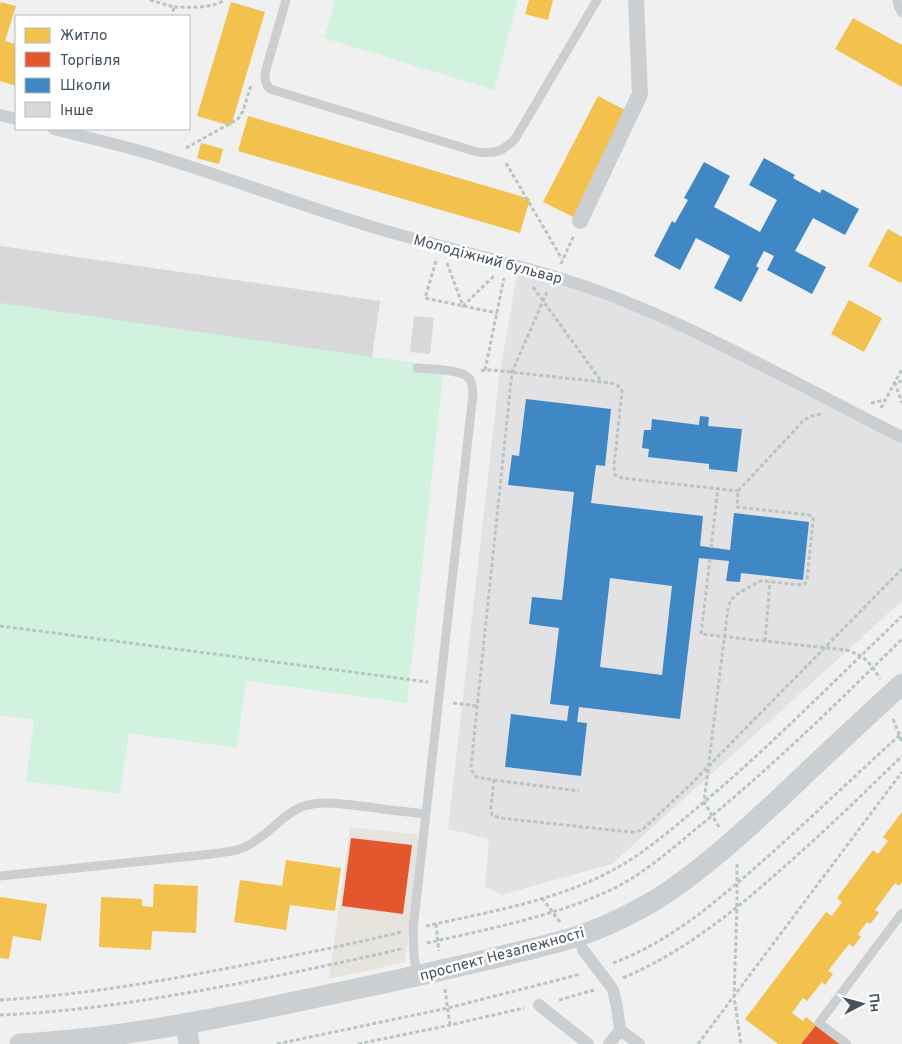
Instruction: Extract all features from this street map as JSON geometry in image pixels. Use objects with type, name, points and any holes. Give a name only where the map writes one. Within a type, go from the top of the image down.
[{"type":"street","points":[[580,221],[640,94],[636,0]]},
{"type":"street","points":[[0,115],[15,119]]},
{"type":"street","name":"Молодіжний бульвар","points":[[58,130],[135,150],[339,216],[440,246],[554,276],[600,291],[680,325],[902,437]]},
{"type":"street","name":"проспект Незалежності","points":[[20,1044],[103,1036],[187,1034],[573,938],[626,916],[660,897],[690,876],[741,834],[902,684]]},
{"type":"street","points":[[583,950],[609,984],[616,998],[620,1030],[609,1044]]},
{"type":"street","points":[[539,1005],[588,1044]]},
{"type":"street","points":[[620,1030],[639,1044]]},
{"type":"lane","points":[[286,0],[265,72],[264,81],[270,90],[476,152],[488,153],[499,152],[515,139],[596,0]]},
{"type":"lane","points":[[897,0],[902,13]]},
{"type":"lane","points":[[417,368],[463,374],[469,379],[473,394],[413,929],[417,976]]},
{"type":"lane","points":[[0,876],[212,854],[239,849],[249,845],[299,808],[318,803],[426,814]]},
{"type":"lane","points":[[847,1044],[819,1023],[902,913]]},
{"type":"path","points":[[150,0],[174,7],[208,6],[225,0]]},
{"type":"path","points":[[172,15],[174,7]]},
{"type":"path","points":[[171,161],[183,149],[238,120],[252,83]]},
{"type":"path","points":[[499,152],[562,260]]},
{"type":"path","points":[[579,791],[476,777],[471,766],[512,372],[580,221]]},
{"type":"path","points":[[440,246],[463,306]]},
{"type":"path","points":[[440,246],[425,298],[497,313]]},
{"type":"path","points":[[463,306],[512,264]]},
{"type":"path","points":[[512,264],[543,302],[602,382]]},
{"type":"path","points":[[512,264],[497,313],[485,370],[617,385],[622,391],[614,466],[616,475],[622,478],[738,491]]},
{"type":"path","points":[[873,423],[902,369]]},
{"type":"path","points":[[895,383],[902,381]]},
{"type":"path","points":[[895,383],[902,402]]},
{"type":"path","points":[[722,831],[704,802],[728,608],[733,598],[756,583],[770,581],[805,584],[813,521],[809,515],[736,507],[738,491],[808,418],[885,400]]},
{"type":"path","points":[[711,548],[718,488]]},
{"type":"path","points":[[710,559],[701,634],[846,650],[861,656],[873,667],[881,682]]},
{"type":"path","points":[[494,780],[490,808],[492,815],[495,817],[639,831],[686,789],[902,569]]},
{"type":"path","points":[[765,641],[770,581]]},
{"type":"path","points":[[0,1000],[58,996],[180,978],[346,945],[542,898],[587,882],[625,863],[660,838],[704,802],[753,759],[902,616]]},
{"type":"path","points":[[0,626],[441,684]]},
{"type":"path","points":[[0,1015],[72,1010],[184,994],[487,929],[552,912],[599,895],[620,885],[656,861],[729,802],[902,639]]},
{"type":"path","points":[[439,701],[477,706]]},
{"type":"path","points":[[892,714],[902,742]]},
{"type":"path","points":[[358,1044],[539,1005],[609,984],[648,966],[682,947],[716,924],[760,889],[902,756]]},
{"type":"path","points":[[698,1044],[902,772]]},
{"type":"path","points":[[736,856],[737,907],[734,997],[741,1044]]},
{"type":"path","points":[[542,898],[564,926]]},
{"type":"shaded area","points":[[517,273],[556,281],[677,328],[902,443],[902,601],[612,864],[501,895],[485,886],[489,839],[448,829],[499,379]]},
{"type":"shaded area","points":[[350,827],[421,835],[405,962],[329,979]]},
{"type":"green space","points":[[335,0],[518,0],[494,90],[324,38]]},
{"type":"green space","points":[[0,246],[380,301],[372,357],[444,367],[407,703],[246,681],[237,748],[129,733],[120,794],[26,781],[34,720],[0,715]]},
{"type":"building: Житло","points":[[529,0],[553,0],[548,20],[525,14]]},
{"type":"building: Житло","points":[[1,2],[16,6],[5,41],[15,44],[15,86],[0,81]]},
{"type":"building: Житло","points":[[231,2],[265,12],[231,126],[197,116]]},
{"type":"building: Житло","points":[[853,18],[902,45],[902,87],[835,49]]},
{"type":"building: Житло","points":[[598,96],[629,112],[575,218],[543,202]]},
{"type":"building: Житло","points":[[248,116],[530,199],[520,233],[238,151]]},
{"type":"building: Житло","points":[[201,143],[223,149],[219,164],[197,158]]},
{"type":"building: Житло","points":[[888,229],[902,237],[901,283],[868,266]]},
{"type":"building: Житло","points":[[849,300],[882,318],[864,352],[831,334]]},
{"type":"building: Житло","points":[[902,812],[902,882],[899,886],[895,883],[875,910],[879,913],[870,924],[867,922],[858,934],[861,937],[853,947],[849,944],[828,971],[833,974],[825,985],[822,982],[807,1001],[803,998],[792,1013],[803,1021],[806,1017],[816,1025],[801,1044],[778,1044],[745,1019],[826,912],[832,916],[842,902],[837,898],[873,850],[878,854],[888,841],[883,837]]},
{"type":"building: Житло","points":[[286,860],[341,868],[335,911],[290,905],[286,930],[234,922],[240,880],[282,886]]},
{"type":"building: Житло","points":[[154,884],[198,886],[196,933],[152,931],[151,950],[99,947],[101,897],[142,899],[142,906],[153,907]]},
{"type":"building: Житло","points":[[0,897],[47,904],[41,941],[13,936],[9,959],[0,958]]},
{"type":"building: Торгівля","points":[[351,838],[412,845],[403,914],[342,906]]},
{"type":"building: Торгівля","points":[[816,1025],[841,1044],[801,1044]]},
{"type":"building: Школи","points":[[764,158],[795,175],[793,178],[820,193],[822,189],[859,209],[845,235],[813,218],[795,251],[826,267],[812,294],[767,270],[774,256],[764,251],[756,266],[759,268],[741,302],[714,288],[730,256],[696,238],[680,270],[654,256],[672,221],[675,223],[688,200],[684,198],[704,162],[730,176],[714,207],[760,232],[777,200],[749,185]]},
{"type":"building: Школи","points":[[526,399],[611,409],[605,466],[596,465],[591,503],[703,516],[700,546],[730,550],[734,513],[809,522],[803,580],[741,573],[740,582],[726,581],[729,561],[699,558],[680,719],[579,707],[577,722],[587,723],[581,776],[505,767],[511,714],[567,721],[569,706],[550,704],[559,628],[529,624],[532,597],[562,600],[574,492],[508,485],[512,455],[519,456]],"holes":[[[610,578],[672,586],[662,675],[600,667]]]},
{"type":"building: Школи","points":[[700,416],[709,417],[708,426],[742,429],[737,472],[709,469],[709,464],[648,457],[649,449],[642,448],[644,430],[651,430],[652,419],[699,425]]},
{"type":"building: Інше","points":[[0,246],[380,301],[372,357],[0,303]]},
{"type":"building: Інше","points":[[414,316],[434,318],[430,354],[410,352]]}]
